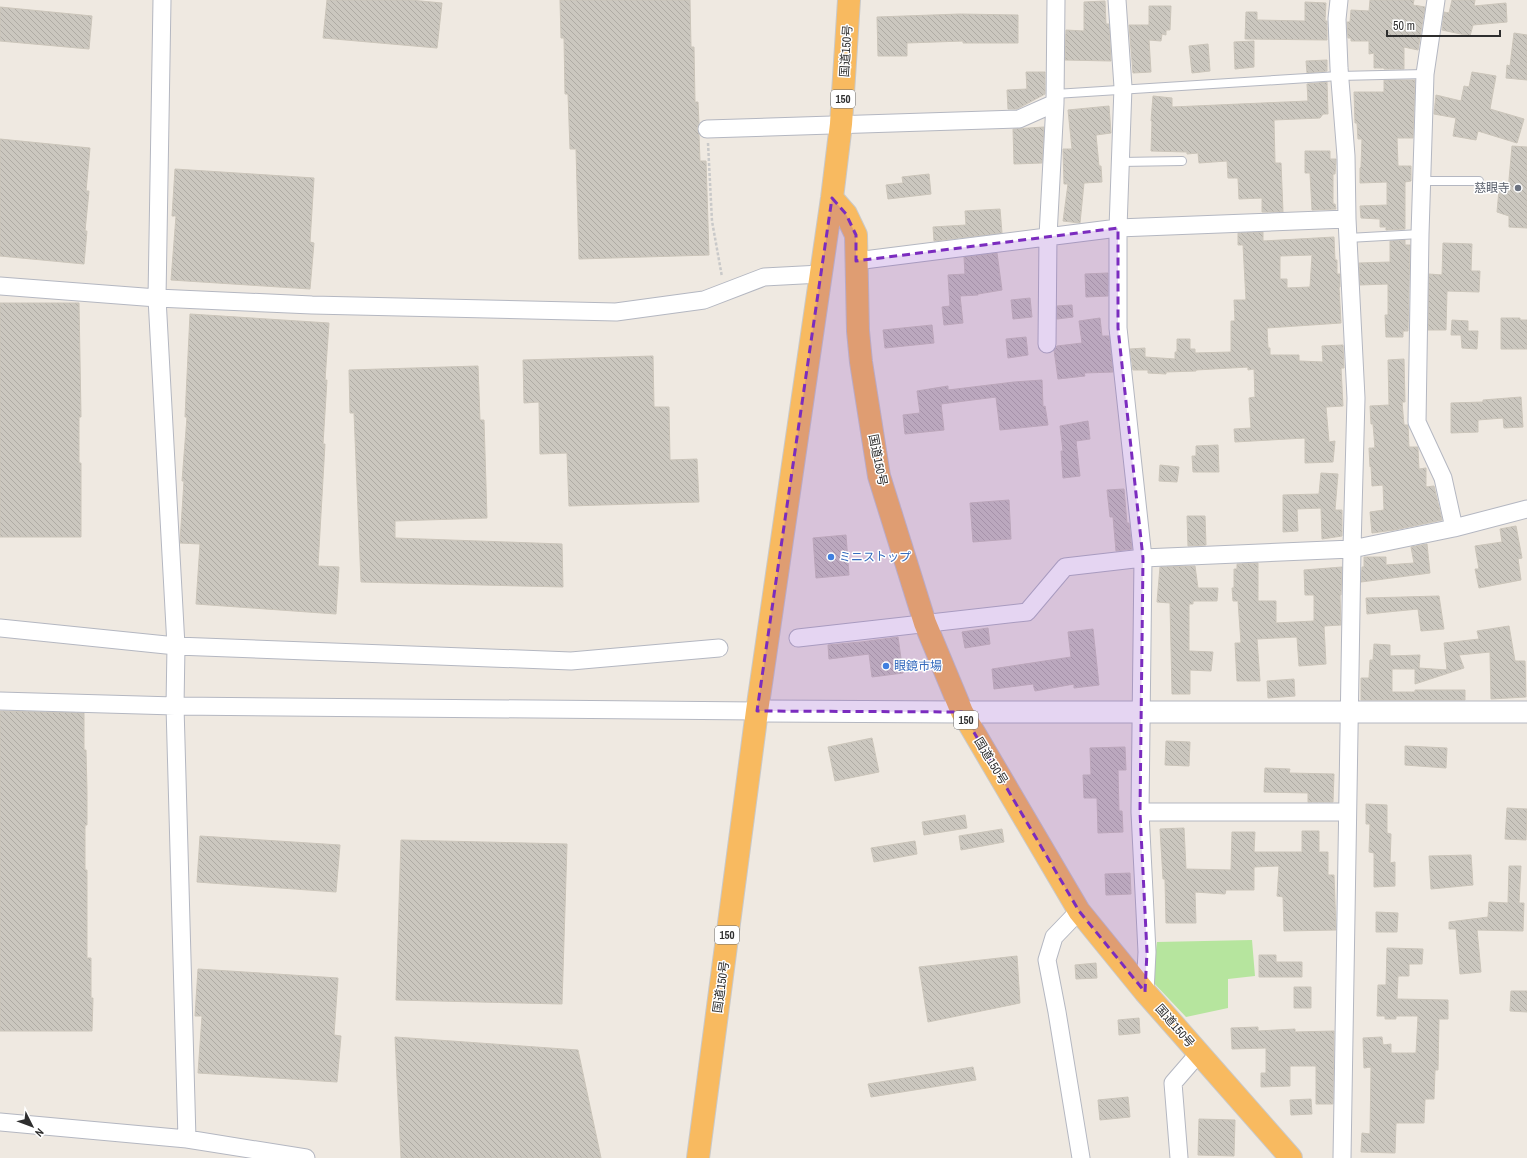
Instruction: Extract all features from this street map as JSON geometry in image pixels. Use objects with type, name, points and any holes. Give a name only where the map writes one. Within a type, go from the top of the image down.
[{"type":"highway","name":"国道150号","points":[[698,1158],[757,711],[832,198],[841,124],[849,0]]},
{"type":"highway","name":"国道150号","points":[[832,198],[846,214],[856,235],[856,311],[858,339],[879,476],[925,623],[962,712],[1079,911],[1145,992],[1291,1158]]},
{"type":"street","points":[[162,0],[157,298],[176,646],[175,706],[187,1140]]},
{"type":"street","points":[[1047,344],[1048,236],[1055,99],[1056,0]]},
{"type":"street","points":[[1116,0],[1123,89],[1118,228],[1118,328],[1143,558],[1140,812],[1147,952],[1145,992]]},
{"type":"street","points":[[1339,0],[1337,19],[1346,156],[1347,219],[1356,398],[1352,549],[1342,1158]]},
{"type":"street","points":[[1436,0],[1425,74],[1420,234],[1417,422],[1443,478],[1454,528]]},
{"type":"street","points":[[707,129],[1019,119],[1055,99]]},
{"type":"street","points":[[856,261],[1118,228],[1347,219]]},
{"type":"street","points":[[0,286],[157,298],[312,305],[616,312],[704,300],[764,277],[821,274]]},
{"type":"street","points":[[798,638],[1027,612],[1064,567],[1143,558],[1352,549],[1527,514]]},
{"type":"street","points":[[0,628],[176,646],[571,661],[719,648]]},
{"type":"street","points":[[0,701],[175,706],[757,711],[1527,712]]},
{"type":"street","points":[[1140,812],[1348,812]]},
{"type":"street","points":[[1079,911],[1054,938],[1047,960],[1081,1158]]},
{"type":"street","points":[[1179,1158],[1173,1083],[1199,1053]]},
{"type":"street","points":[[0,1122],[187,1140],[306,1158]]},
{"type":"lane","points":[[1055,99],[1123,89],[1340,76],[1425,74]]},
{"type":"lane","points":[[1120,162],[1182,161]]},
{"type":"lane","points":[[1422,181],[1479,181]]},
{"type":"lane","points":[[1348,238],[1420,234]]},
{"type":"path","points":[[707,129],[712,221],[724,292]]},
{"type":"highlighted area","points":[[832,198],[846,214],[856,235],[856,261],[1118,228],[1118,328],[1143,558],[1140,812],[1147,952],[1145,992],[1079,911],[962,712],[757,711]]},
{"type":"green space","points":[[1252,940],[1255,976],[1228,979],[1228,1008],[1186,1017],[1152,981],[1157,942]]},
{"type":"building","points":[[327,0],[410,0],[442,3],[437,48],[323,38]]},
{"type":"building","points":[[560,0],[690,0],[691,47],[694,47],[695,102],[698,102],[699,124],[697,129],[699,135],[700,161],[706,161],[709,255],[579,259],[576,149],[570,149],[568,94],[565,94],[564,38],[561,38]]},
{"type":"building","points":[[1370,0],[1414,0],[1413,5],[1425,7],[1418,50],[1404,47],[1404,69],[1374,68],[1374,53],[1369,54],[1369,41],[1351,41],[1351,38],[1348,38],[1347,22],[1350,22],[1351,10],[1369,11]]},
{"type":"building","points":[[1452,0],[1475,0],[1474,6],[1506,3],[1507,22],[1473,25],[1470,36],[1442,30],[1444,12],[1449,13]]},
{"type":"building","points":[[1105,1],[1106,24],[1109,24],[1111,61],[1065,60],[1066,30],[1084,31],[1084,2]]},
{"type":"building","points":[[1305,2],[1326,3],[1325,21],[1327,21],[1327,40],[1245,39],[1246,12],[1257,12],[1257,20],[1305,21]]},
{"type":"building","points":[[1149,6],[1171,6],[1170,30],[1166,30],[1166,35],[1162,34],[1161,41],[1149,40],[1151,72],[1133,73],[1129,25],[1149,25]]},
{"type":"building","points":[[0,7],[92,16],[89,49],[0,41]]},
{"type":"building","points":[[960,14],[1018,15],[1018,43],[963,43],[963,41],[907,43],[907,56],[878,56],[877,17]]},
{"type":"building","points":[[1514,33],[1527,35],[1527,80],[1506,78],[1507,65],[1510,66]]},
{"type":"building","points":[[1254,41],[1254,67],[1235,69],[1234,42]]},
{"type":"building","points":[[1208,44],[1210,71],[1192,73],[1189,46]]},
{"type":"building","points":[[1327,60],[1327,71],[1307,73],[1306,61]]},
{"type":"building","points":[[1026,72],[1045,72],[1045,94],[1017,109],[1008,109],[1007,90],[1027,89]]},
{"type":"building","points":[[1472,72],[1496,76],[1490,109],[1524,119],[1517,143],[1478,131],[1476,140],[1453,136],[1456,118],[1434,114],[1436,95],[1461,101],[1464,86],[1469,87]]},
{"type":"building","points":[[1384,80],[1415,80],[1413,138],[1397,138],[1398,166],[1411,166],[1411,181],[1405,182],[1405,229],[1386,230],[1386,227],[1380,227],[1380,219],[1361,218],[1360,206],[1387,205],[1387,182],[1360,183],[1362,139],[1358,139],[1357,123],[1355,123],[1354,92],[1384,92]]},
{"type":"building","points":[[1327,82],[1328,114],[1323,114],[1320,118],[1274,120],[1275,163],[1281,163],[1283,212],[1262,212],[1262,198],[1239,199],[1238,178],[1228,178],[1227,161],[1199,163],[1198,153],[1187,154],[1187,152],[1151,151],[1153,96],[1172,98],[1172,107],[1308,101],[1307,84]]},
{"type":"building","points":[[1109,106],[1111,133],[1096,135],[1102,182],[1084,183],[1080,223],[1063,221],[1068,184],[1064,184],[1063,149],[1072,149],[1068,110]]},
{"type":"building","points":[[1044,127],[1042,163],[1014,164],[1013,129]]},
{"type":"building","points":[[0,139],[90,148],[86,191],[89,191],[85,231],[87,231],[84,264],[0,256]]},
{"type":"building","name":"慈眼寺","points":[[1512,146],[1527,147],[1527,228],[1509,227],[1509,216],[1497,212],[1499,190],[1508,191]]},
{"type":"building","points":[[1305,151],[1330,151],[1330,159],[1336,159],[1335,174],[1333,174],[1333,204],[1335,204],[1336,209],[1312,210],[1310,173],[1305,173]]},
{"type":"building","points":[[175,169],[314,178],[310,242],[314,243],[310,289],[171,280],[176,216],[172,216]]},
{"type":"building","points":[[929,174],[931,194],[888,199],[886,185],[903,183],[902,177]]},
{"type":"building","points":[[1000,209],[1002,233],[934,241],[933,227],[966,225],[965,211]]},
{"type":"building","points":[[1263,232],[1263,241],[1334,237],[1337,274],[1340,274],[1339,287],[1341,323],[1267,328],[1268,348],[1270,348],[1270,355],[1299,355],[1299,361],[1323,362],[1322,346],[1343,345],[1344,368],[1341,368],[1343,406],[1326,407],[1329,442],[1335,441],[1333,462],[1305,463],[1305,438],[1235,442],[1234,429],[1251,428],[1249,398],[1255,397],[1254,369],[1248,370],[1248,367],[1166,372],[1166,374],[1148,373],[1148,370],[1133,370],[1130,349],[1145,348],[1145,357],[1175,359],[1175,352],[1177,352],[1177,339],[1190,339],[1190,349],[1195,349],[1195,353],[1231,352],[1231,321],[1235,321],[1234,300],[1246,300],[1243,245],[1238,245],[1238,233]],"holes":[[[1312,255],[1310,287],[1287,288],[1287,279],[1280,279],[1280,256]]]},
{"type":"building","points":[[1405,240],[1405,245],[1410,245],[1408,331],[1403,331],[1403,337],[1386,337],[1385,315],[1388,315],[1388,284],[1360,285],[1359,263],[1390,262],[1390,241]]},
{"type":"building","points":[[1443,243],[1472,244],[1471,271],[1480,271],[1479,292],[1447,291],[1446,330],[1428,330],[1429,274],[1442,275]]},
{"type":"building","points":[[997,253],[1002,290],[978,295],[960,296],[963,323],[944,325],[942,307],[950,306],[948,275],[965,274],[964,257]]},
{"type":"building","points":[[1108,273],[1108,296],[1086,297],[1085,274]]},
{"type":"building","points":[[1030,298],[1032,317],[1013,319],[1011,300]]},
{"type":"building","points":[[0,303],[79,303],[81,417],[79,417],[79,463],[81,463],[81,537],[0,537]]},
{"type":"building","points":[[1072,305],[1073,317],[1057,319],[1057,306]]},
{"type":"building","points":[[190,314],[329,323],[325,380],[327,380],[323,444],[325,444],[318,566],[339,567],[336,614],[196,604],[200,544],[180,543],[184,481],[182,481],[187,417],[185,417]]},
{"type":"building","points":[[1100,318],[1102,336],[1109,336],[1113,372],[1084,373],[1085,376],[1058,379],[1054,350],[1057,346],[1082,343],[1079,321]]},
{"type":"building","points":[[1501,318],[1520,318],[1520,320],[1527,320],[1527,349],[1501,349]]},
{"type":"building","points":[[1452,320],[1468,321],[1468,331],[1478,331],[1477,349],[1462,348],[1461,335],[1451,335]]},
{"type":"building","points":[[932,325],[934,343],[885,348],[883,330]]},
{"type":"building","points":[[1026,337],[1028,355],[1008,358],[1006,339]]},
{"type":"building","points":[[653,356],[654,407],[669,407],[670,460],[697,459],[699,502],[569,506],[567,453],[540,454],[539,402],[524,403],[523,360]]},
{"type":"building","points":[[1404,359],[1405,402],[1402,402],[1404,425],[1408,425],[1409,447],[1418,447],[1419,469],[1426,468],[1426,487],[1434,486],[1442,520],[1372,533],[1370,512],[1384,510],[1383,485],[1372,486],[1369,448],[1375,448],[1370,406],[1389,405],[1388,360]]},
{"type":"building","points":[[478,366],[480,420],[484,420],[487,518],[395,521],[395,538],[562,544],[563,587],[361,582],[354,413],[350,413],[349,370]]},
{"type":"building","points":[[1042,380],[1043,407],[1045,406],[1048,425],[1000,430],[996,397],[941,404],[944,430],[905,434],[903,415],[920,413],[917,391],[948,386],[948,390]]},
{"type":"building","points":[[1521,397],[1523,427],[1504,428],[1503,418],[1478,420],[1478,432],[1451,433],[1451,403],[1483,402],[1483,400]]},
{"type":"building","points":[[1088,421],[1090,439],[1076,441],[1080,476],[1063,478],[1061,451],[1063,451],[1060,426]]},
{"type":"building","points":[[1218,445],[1219,472],[1193,472],[1192,456],[1196,456],[1196,446]]},
{"type":"building","points":[[1160,465],[1179,467],[1177,482],[1159,481]]},
{"type":"building","points":[[1321,473],[1338,474],[1335,510],[1342,510],[1342,536],[1322,539],[1321,508],[1297,509],[1298,531],[1283,532],[1283,495],[1319,494]]},
{"type":"building","points":[[1124,489],[1127,523],[1129,523],[1132,549],[1116,551],[1113,517],[1110,517],[1107,490]]},
{"type":"building","points":[[1009,500],[1011,539],[973,542],[970,503]]},
{"type":"building","points":[[1187,516],[1205,516],[1206,545],[1188,546]]},
{"type":"building","points":[[1516,526],[1522,558],[1518,559],[1521,580],[1479,588],[1475,569],[1479,569],[1475,546],[1502,542],[1500,529]]},
{"type":"building","name":"ミニストップ","points":[[846,535],[849,575],[816,578],[813,538]]},
{"type":"building","points":[[1427,544],[1430,573],[1361,582],[1364,557],[1386,557],[1386,565],[1414,563],[1411,547]]},
{"type":"building","points":[[1258,563],[1258,601],[1276,601],[1276,623],[1314,621],[1314,595],[1305,595],[1304,570],[1342,567],[1340,595],[1341,625],[1324,626],[1326,664],[1299,666],[1297,637],[1257,639],[1260,681],[1237,681],[1235,643],[1241,643],[1238,601],[1233,601],[1232,588],[1234,588],[1234,569],[1237,569],[1237,564]]},
{"type":"building","points":[[1195,566],[1198,588],[1218,588],[1217,601],[1193,601],[1193,604],[1189,604],[1189,651],[1213,652],[1211,671],[1190,670],[1190,694],[1172,694],[1170,603],[1157,602],[1160,567]]},
{"type":"building","points":[[1439,596],[1444,629],[1421,631],[1418,609],[1367,614],[1366,598]]},
{"type":"building","points":[[1509,626],[1515,661],[1525,661],[1526,697],[1491,699],[1490,652],[1459,655],[1464,668],[1415,684],[1415,669],[1392,669],[1392,692],[1415,692],[1415,690],[1465,690],[1465,700],[1361,700],[1361,678],[1369,678],[1370,660],[1373,660],[1374,644],[1390,645],[1390,656],[1420,655],[1419,668],[1447,670],[1444,643],[1479,639],[1477,631]]},
{"type":"building","points":[[988,628],[990,644],[965,648],[962,632]]},
{"type":"building","points":[[1093,629],[1099,685],[1074,688],[1074,684],[1035,691],[1033,684],[994,689],[992,669],[1071,657],[1068,632]]},
{"type":"building","points":[[898,637],[903,673],[872,677],[869,654],[829,659],[828,645]]},
{"type":"building","points":[[1294,679],[1295,696],[1268,698],[1267,681]]},
{"type":"building","points":[[0,711],[84,713],[84,750],[86,750],[87,791],[85,870],[87,870],[87,958],[91,958],[91,998],[93,998],[92,1031],[0,1031]]},
{"type":"building","points":[[872,738],[879,772],[835,781],[828,747]]},
{"type":"building","points":[[1166,741],[1190,742],[1189,766],[1165,765]]},
{"type":"building","points":[[1405,746],[1447,748],[1446,768],[1405,765]]},
{"type":"building","points":[[1125,747],[1126,770],[1118,770],[1119,811],[1122,811],[1123,832],[1098,833],[1097,798],[1084,798],[1083,775],[1091,775],[1090,748]]},
{"type":"building","points":[[1265,768],[1290,769],[1289,773],[1334,774],[1333,802],[1308,802],[1308,793],[1264,792]]},
{"type":"building","points":[[1366,804],[1387,805],[1387,833],[1391,834],[1390,863],[1395,862],[1395,886],[1374,887],[1374,853],[1369,852],[1370,824],[1366,824]]},
{"type":"building","points":[[1507,808],[1527,809],[1526,840],[1505,839]]},
{"type":"building","points":[[965,815],[967,828],[924,835],[922,822]]},
{"type":"building","points":[[1184,828],[1186,869],[1231,870],[1232,832],[1255,832],[1254,852],[1302,852],[1302,831],[1319,831],[1319,852],[1328,852],[1328,875],[1334,875],[1336,930],[1284,931],[1283,897],[1277,896],[1279,866],[1254,867],[1254,890],[1226,890],[1225,894],[1195,892],[1196,923],[1166,923],[1165,879],[1163,879],[1160,829]]},
{"type":"building","points":[[1002,829],[1004,842],[961,850],[959,836]]},
{"type":"building","points":[[200,836],[340,845],[336,892],[197,882]]},
{"type":"building","points":[[401,840],[567,844],[562,1004],[396,1000]]},
{"type":"building","points":[[915,841],[917,854],[874,862],[871,848]]},
{"type":"building","points":[[1471,855],[1473,885],[1431,889],[1429,856]]},
{"type":"building","points":[[1509,866],[1521,866],[1519,903],[1524,903],[1523,931],[1477,930],[1481,972],[1460,974],[1456,929],[1449,929],[1449,922],[1488,917],[1489,902],[1508,903]]},
{"type":"building","points":[[1130,873],[1131,894],[1106,895],[1105,874]]},
{"type":"building","points":[[1376,912],[1398,913],[1397,932],[1376,932]]},
{"type":"building","points":[[1387,948],[1423,949],[1422,964],[1409,964],[1409,976],[1398,976],[1397,999],[1448,1000],[1448,1019],[1439,1019],[1438,1070],[1435,1070],[1434,1099],[1425,1099],[1424,1123],[1396,1123],[1395,1153],[1361,1152],[1362,1133],[1370,1134],[1371,1067],[1364,1068],[1363,1038],[1382,1037],[1383,1045],[1391,1044],[1391,1053],[1416,1053],[1418,1016],[1396,1016],[1396,1019],[1385,1019],[1385,1016],[1377,1016],[1378,985],[1386,985]]},
{"type":"building","points":[[1259,955],[1276,955],[1276,962],[1302,962],[1302,977],[1259,977]]},
{"type":"building","points":[[1017,956],[1020,1003],[928,1022],[919,967]]},
{"type":"building","points":[[1096,963],[1097,978],[1076,979],[1075,965]]},
{"type":"building","points":[[198,969],[338,978],[334,1035],[341,1036],[337,1082],[198,1073],[202,1016],[195,1016]]},
{"type":"building","points":[[1294,987],[1311,987],[1311,1008],[1294,1008]]},
{"type":"building","points":[[1511,991],[1527,991],[1527,1012],[1510,1011]]},
{"type":"building","points":[[1139,1018],[1140,1033],[1119,1035],[1118,1020]]},
{"type":"building","points":[[1258,1027],[1258,1031],[1295,1029],[1295,1032],[1334,1031],[1333,1104],[1316,1104],[1316,1066],[1290,1066],[1290,1086],[1261,1087],[1261,1073],[1266,1073],[1266,1048],[1232,1049],[1231,1028]]},
{"type":"building","points":[[395,1037],[578,1050],[601,1158],[401,1158]]},
{"type":"building","points":[[973,1067],[976,1080],[871,1097],[868,1084]]},
{"type":"building","points":[[1128,1097],[1130,1117],[1100,1120],[1098,1100]]},
{"type":"building","points":[[1311,1099],[1312,1114],[1291,1115],[1290,1100]]},
{"type":"building","points":[[1199,1119],[1235,1120],[1234,1156],[1198,1155]]},
{"type":"place","name":"慈眼寺","points":[[1518,188]]},
{"type":"place","name":"ミニストップ","points":[[831,557]]},
{"type":"place","name":"眼鏡市場","points":[[886,666]]}]
